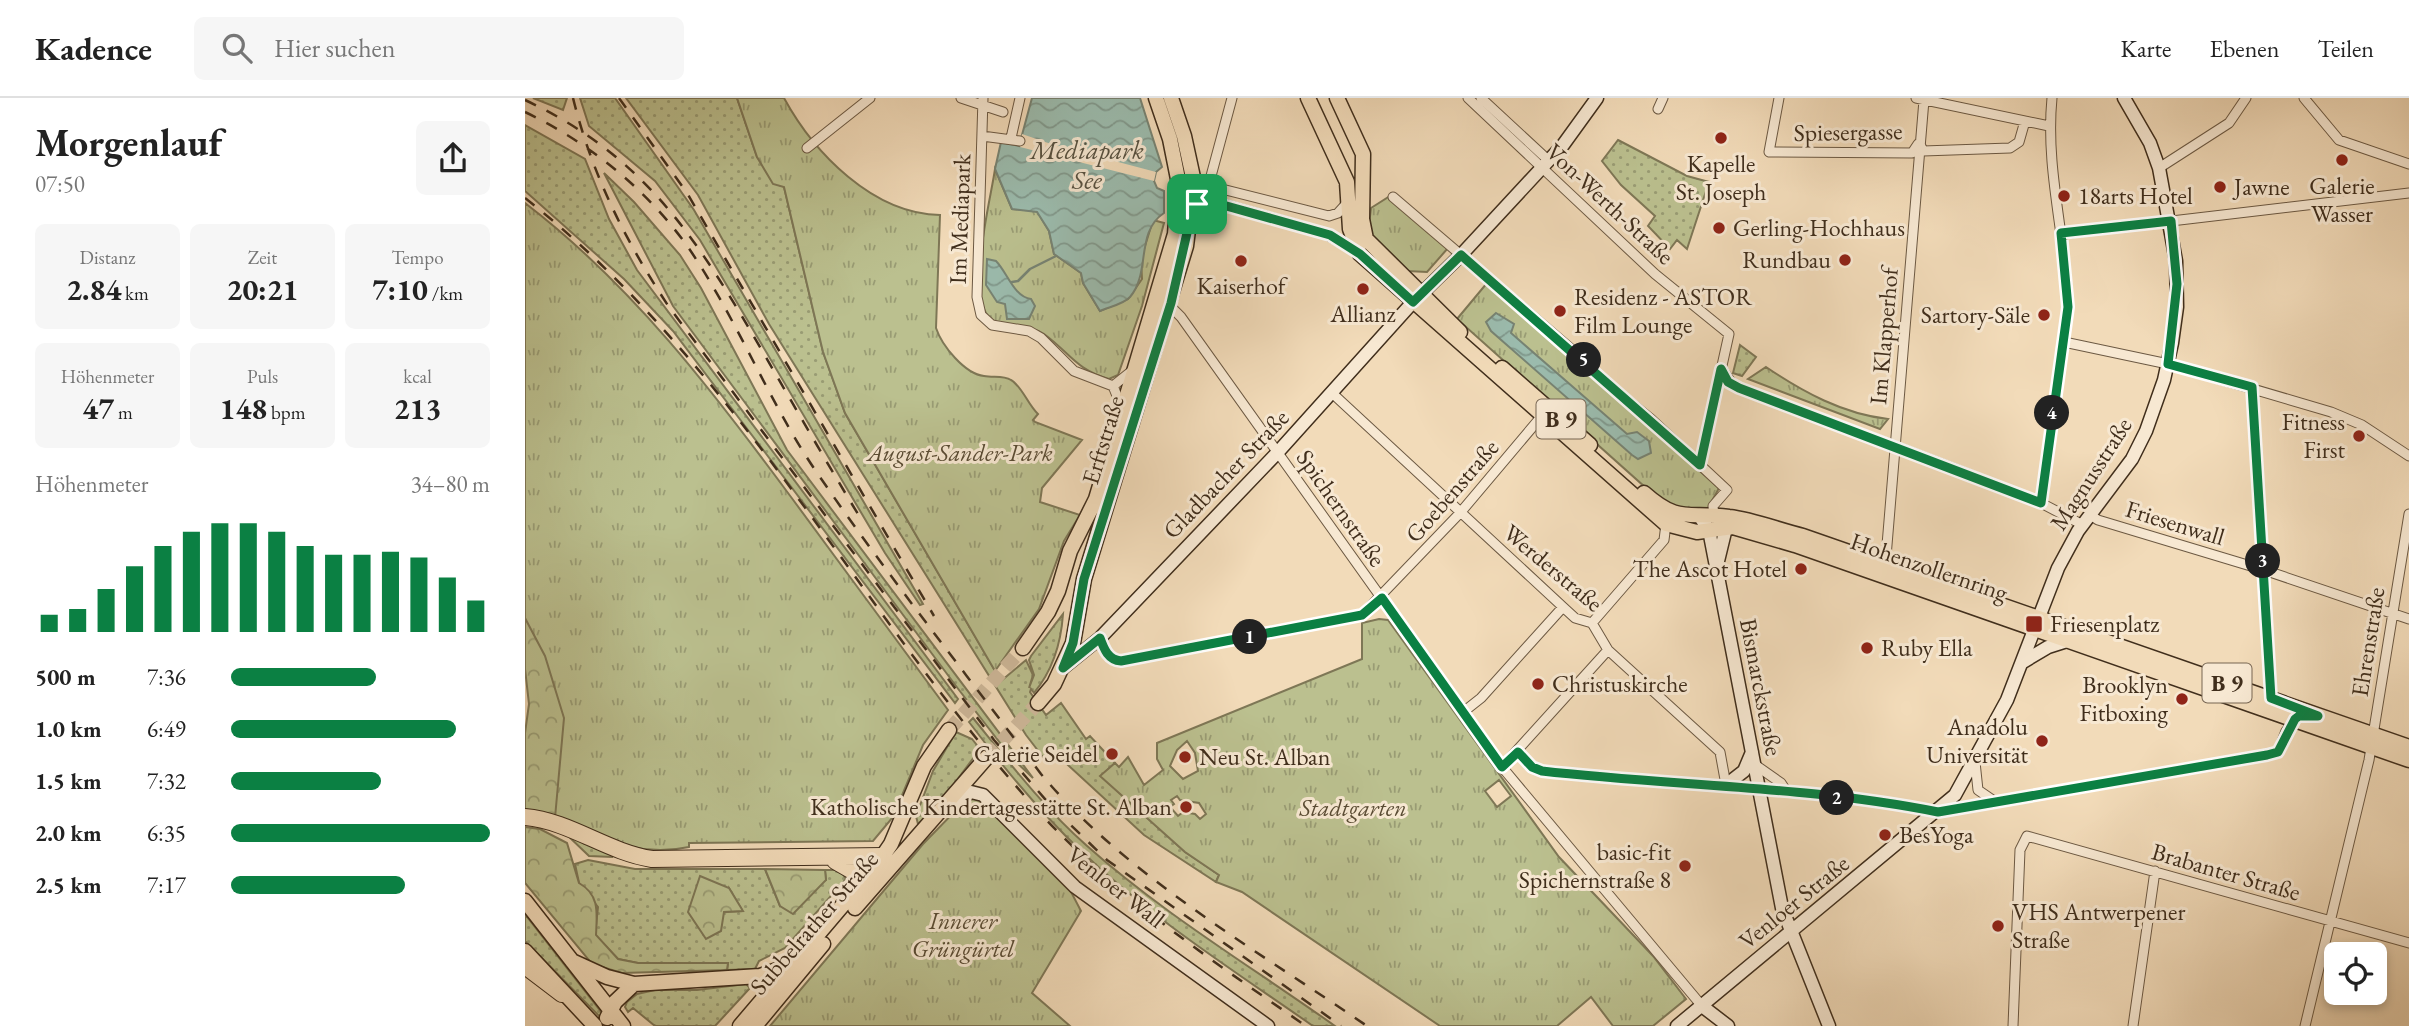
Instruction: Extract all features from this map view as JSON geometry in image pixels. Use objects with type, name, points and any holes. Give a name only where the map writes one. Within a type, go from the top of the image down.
[{"type":"highway","points":[[525,817],[552,823],[617,852],[652,859],[829,859],[883,856]]},
{"type":"highway","points":[[829,859],[856,873],[855,895]]},
{"type":"highway","points":[[525,966],[562,994]]},
{"type":"main road","points":[[1156,98],[1186,183]]},
{"type":"main road","points":[[1171,98],[1184,136],[1186,183]]},
{"type":"main road","name":"B 9","points":[[1308,98],[1356,201],[1366,239],[1417,298]]},
{"type":"main road","name":"B 9","points":[[1337,98],[1363,154],[1350,229],[1360,254],[1450,324],[1666,524],[1705,524]]},
{"type":"main road","name":"Erftstraße","points":[[1038,704],[1063,668],[1073,643],[1084,579],[1192,211],[1186,183]]},
{"type":"main road","name":"Erftstraße","points":[[1023,648],[1037,630],[1058,591],[1070,551],[1096,499],[1135,369],[1164,301],[1186,183]]},
{"type":"main road","name":"B 9","points":[[1545,412],[1661,507],[1705,524]]},
{"type":"main road","name":"Hohenzollernring","points":[[1705,524],[1730,517],[1803,536],[1885,570],[2037,623],[2271,698],[2318,716],[2409,760]]},
{"type":"main road","name":"Hohenzollernring","points":[[1705,524],[1885,570]]},
{"type":"main road","name":"Hohenzollernring","points":[[2037,623],[2070,640],[2295,719],[2372,741],[2409,747]]},
{"type":"main road","points":[[883,856],[924,766],[949,730]]},
{"type":"main road","points":[[883,856],[908,850],[986,757]]},
{"type":"main road","points":[[909,799],[912,829],[922,834]]},
{"type":"main road","name":"Subbelrather Straße","points":[[754,1026],[908,850]]},
{"type":"main road","name":"Subbelrather Straße","points":[[740,1026],[855,895],[883,856]]},
{"type":"main road","points":[[525,901],[624,1026]]},
{"type":"main road","points":[[525,951],[562,994],[596,1026]]},
{"type":"main road","points":[[572,961],[607,977],[633,984],[760,976],[791,965]]},
{"type":"main road","points":[[603,1026],[610,1010],[633,984]]},
{"type":"street","points":[[807,148],[870,98]]},
{"type":"street","points":[[961,98],[983,101],[1010,113]]},
{"type":"street","name":"Im Mediapark","points":[[982,136],[1015,140],[1010,113],[1020,98]]},
{"type":"street","points":[[1215,187],[1211,176],[1232,98]]},
{"type":"street","name":"Von-Werth-Straße","points":[[1468,98],[1545,163]]},
{"type":"street","name":"Von-Werth-Straße","points":[[1481,98],[1655,274],[1729,334],[1721,369]]},
{"type":"street","name":"Gladbacher Straße","points":[[1063,668],[1100,638],[1278,452],[1417,298],[1461,255],[1545,163],[1597,98]]},
{"type":"street","points":[[1658,108],[1663,98]]},
{"type":"street","name":"Spiesergasse","points":[[1779,98],[1769,152],[1912,153],[1919,142]]},
{"type":"street","points":[[2041,503],[2064,342],[2067,281],[2049,126],[2052,98]]},
{"type":"street","name":"Magnusstraße","points":[[2037,623],[2057,568],[2086,520],[2135,453],[2152,418],[2168,364],[2177,284],[2171,221],[2150,143],[2125,98]]},
{"type":"street","points":[[2159,169],[2229,123],[2246,98]]},
{"type":"street","points":[[2304,98],[2339,140],[2409,164]]},
{"type":"street","points":[[1920,99],[2049,126]]},
{"type":"street","name":"Im Klapperhof","points":[[1885,570],[1919,142],[1920,99]]},
{"type":"street","name":"Im Mediapark","points":[[983,101],[977,297],[983,318],[1004,329],[1030,331],[1041,338],[1074,371],[1114,386]]},
{"type":"street","name":"Spiesergasse","points":[[1919,142],[1923,151],[2010,149],[2019,142],[2025,121]]},
{"type":"street","points":[[1186,183],[1215,187],[1329,216],[1356,201]]},
{"type":"street","points":[[2061,233],[2409,193]]},
{"type":"street","points":[[1393,197],[1727,489],[1713,506],[1705,524],[1718,576]]},
{"type":"street","points":[[1192,211],[1197,204],[1205,200],[1217,202],[1330,235],[1360,254]]},
{"type":"street","name":"Spichernstraße","points":[[1164,301],[1278,452],[1502,767],[1702,1006]]},
{"type":"street","points":[[2064,342],[2168,364],[2252,387],[2355,422],[2409,456]]},
{"type":"street","points":[[1123,410],[1114,386],[1135,369]]},
{"type":"street","points":[[1700,465],[1721,369]]},
{"type":"street","name":"Friesenwall","points":[[1721,369],[1733,385],[2086,520],[2264,570],[2409,619]]},
{"type":"street","points":[[2252,387],[2271,698]]},
{"type":"street","name":"Werderstraße","points":[[1332,393],[1563,607],[1576,618],[1592,623],[1608,650],[1720,752],[1726,785]]},
{"type":"street","name":"Goebenstraße","points":[[1100,638],[1106,654],[1121,661],[1362,615],[1382,598],[1460,513],[1545,412]]},
{"type":"street","name":"Ehrenstraße","points":[[2305,1026],[2364,784],[2409,513]]},
{"type":"street","points":[[1592,623],[1664,540],[1666,524]]},
{"type":"street","points":[[1718,576],[1718,552],[1725,528]]},
{"type":"street","name":"Bismarckstraße","points":[[1718,576],[1782,908],[1829,1026]]},
{"type":"street","points":[[1462,713],[1481,698],[1563,607]]},
{"type":"street","points":[[1938,812],[1955,795],[1975,762],[2024,662],[2037,623]]},
{"type":"street","points":[[2024,662],[2048,647],[2070,640]]},
{"type":"street","points":[[1502,767],[1608,650]]},
{"type":"street","points":[[1518,752],[1532,767],[1542,771],[1726,785],[1889,803],[1938,812],[2278,752],[2295,719],[2299,716],[2318,716]]},
{"type":"street","points":[[1726,785],[1744,771],[1753,758],[1781,783],[1787,792]]},
{"type":"street","points":[[1975,762],[1978,790],[1994,801]]},
{"type":"street","name":"Venloer Wall","points":[[944,808],[971,792],[983,796],[1075,887],[1268,1026]]},
{"type":"street","name":"Venloer Straße","points":[[1677,1026],[1790,930],[1938,812]]},
{"type":"street","name":"Brabanter Straße","points":[[2013,1026],[2020,850],[2025,837],[2032,836],[2266,905],[2332,920],[2409,943]]},
{"type":"street","points":[[2133,1026],[2155,871]]},
{"type":"street","points":[[1702,1006],[1728,1026]]},
{"type":"green space","points":[[533,98],[567,98],[563,110]]},
{"type":"green space","points":[[580,98],[615,98],[694,210],[923,604],[920,605],[885,553],[700,240],[655,181],[589,126]]},
{"type":"green space","points":[[626,98],[737,98],[757,157],[784,187],[823,352],[845,413],[1001,681],[1026,660],[1033,675],[1029,688],[1034,675],[1029,660],[1063,614],[1058,646],[1051,666],[1034,693],[1031,689],[1030,692],[1046,715],[1061,703],[1086,739],[1090,736],[1115,763],[1101,776],[1185,852],[1219,875],[1216,882],[1144,835],[1056,754],[1046,761],[1026,735],[769,324],[698,195]]},
{"type":"green space","name":"August-Sander-Park","points":[[737,98],[784,98],[812,139],[848,177],[892,204],[915,212],[940,215],[936,328],[943,343],[969,370],[1015,383],[1038,414],[1033,420],[1035,422],[1082,440],[1042,488],[1040,502],[1080,515],[1064,541],[1039,609],[995,671],[845,413],[823,352],[784,187],[773,184],[757,157]]},
{"type":"green space","points":[[525,125],[585,159],[609,219],[637,270],[958,699],[955,703],[673,331],[624,279],[525,191]]},
{"type":"green space","points":[[1618,140],[1687,176],[1709,182],[1687,249],[1677,240],[1670,249],[1648,226],[1655,216],[1621,185],[1602,161]]},
{"type":"green space","points":[[995,169],[1012,209],[1037,211],[1049,231],[1054,254],[1081,273],[1083,283],[1100,311],[1128,299],[1142,279],[1141,259],[1153,220],[1164,223],[1142,306],[1118,375],[1109,379],[1088,371],[1044,334],[998,323],[992,320],[984,309],[980,292],[981,248]]},
{"type":"green space","points":[[604,173],[634,202],[680,255],[701,288],[787,450],[1033,778],[1011,757],[959,690],[673,306]]},
{"type":"green space","points":[[1390,196],[1448,248],[1427,272],[1407,271],[1368,234],[1371,208]]},
{"type":"green space","points":[[525,203],[601,268],[669,341],[761,457],[948,710],[923,745],[893,817],[873,841],[689,843],[689,847],[653,850],[605,839],[555,818],[564,718],[545,656],[525,618]]},
{"type":"green space","points":[[1487,283],[1719,488],[1707,510],[1681,510],[1664,504],[1457,319]]},
{"type":"green space","points":[[1740,345],[1756,357],[1742,376],[1733,373]]},
{"type":"green space","points":[[1766,367],[1794,385],[1839,407],[1888,419],[1880,429],[1748,379]]},
{"type":"green space","points":[[525,595],[664,838],[525,811],[525,733],[529,704],[525,669]]},
{"type":"green space","name":"Stadtgarten","points":[[1388,620],[1559,857],[1653,956],[1686,999],[1653,1026],[1613,1026],[1591,997],[1557,1026],[1440,1026],[1242,892],[1216,882],[1219,875],[1185,852],[1100,776],[1115,763],[1119,767],[1128,757],[1144,785],[1163,770],[1157,759],[1157,743],[1362,659],[1362,623]],"holes":[[[1187,741],[1195,753],[1198,771],[1183,779],[1170,766],[1177,750]],[[1499,780],[1511,796],[1497,807],[1485,791]],[[1177,796],[1180,800],[1199,803],[1206,814],[1200,819],[1195,814],[1183,812],[1178,816],[1170,807],[1174,804],[1171,800]]]},
{"type":"green space","points":[[973,718],[1056,816],[1115,870],[1176,917],[1335,1026],[1313,1026],[1193,943],[1107,875],[1050,820],[1022,788],[969,722]]},
{"type":"green space","points":[[956,732],[972,739],[980,749],[934,811],[918,824],[916,816],[933,771]]},
{"type":"green space","name":"Innerer Grüngürtel","points":[[976,797],[1069,888],[1081,911],[1032,993],[1070,1026],[770,1026],[923,844],[963,803]]},
{"type":"green space","points":[[525,827],[540,829],[567,843],[579,883],[591,893],[596,905],[596,935],[618,959],[638,963],[728,963],[727,970],[622,973],[592,964],[525,883]]},
{"type":"green space","points":[[565,833],[612,855],[612,857],[589,856]]},
{"type":"green space","points":[[588,860],[635,869],[765,869],[780,906],[826,880],[825,870],[840,870],[846,879],[785,948],[759,961],[755,969],[727,970],[728,963],[638,963],[618,959],[595,935],[598,907],[579,883],[575,864]],"holes":[[[729,888],[742,911],[724,912]]]},
{"type":"green space","points":[[765,869],[825,870],[826,880],[793,914],[780,906]]},
{"type":"green space","points":[[700,876],[729,888],[743,911],[724,912],[721,931],[706,939],[688,912]]},
{"type":"green space","points":[[525,914],[602,1013],[601,1018],[525,941]]},
{"type":"green space","points":[[746,984],[750,988],[715,1026],[655,1026],[633,1008],[628,1012],[625,1007],[637,994],[655,990],[697,990]]},
{"type":"water","name":"Mediapark See","points":[[1032,98],[1140,98],[1162,167],[1156,172],[1154,181],[1157,188],[1164,191],[1164,213],[1149,231],[1140,276],[1130,297],[1100,311],[1083,283],[1081,273],[1054,254],[1049,231],[1037,212],[1012,209],[995,169],[1001,142],[1019,146]]},
{"type":"water","points":[[987,259],[996,261],[1015,289],[1031,299],[1035,306],[1029,319],[1007,319],[1005,304],[997,302],[986,285]]},
{"type":"water","points":[[1496,313],[1514,324],[1511,333],[1627,434],[1637,432],[1649,441],[1651,453],[1638,459],[1632,455],[1491,331],[1486,322]]},
{"type":"pier","points":[[1022,134],[1156,172],[1154,181],[1020,147]]},
{"type":"waterway","points":[[1012,282],[1018,281],[1030,269],[1056,256]]},
{"type":"tunnel","points":[[949,730],[1023,648]]},
{"type":"tunnel","points":[[987,757],[1038,703]]},
{"type":"railway","points":[[573,98],[600,181],[625,233],[669,307],[994,740],[1051,806],[1107,860],[1341,1026]]},
{"type":"railway","points":[[619,98],[687,193],[934,616]]},
{"type":"railway","points":[[525,100],[568,123],[605,148],[666,206],[692,239],[740,313],[861,519]]},
{"type":"railway","points":[[525,112],[572,138],[617,170],[674,228],[708,278],[787,424],[822,480],[902,591],[1041,774],[1075,811],[1112,845],[1195,910],[1367,1026]]},
{"type":"railway","points":[[525,198],[599,262],[666,332],[728,406],[787,483],[960,718],[1053,827],[1121,890],[1193,946],[1306,1026]]},
{"type":"place","name":"Kapelle St. Joseph","points":[[1721,138]]},
{"type":"place","name":"Galerie Wasser","points":[[2342,160]]},
{"type":"place","name":"Jawne","points":[[2220,187]]},
{"type":"place","name":"18arts Hotel","points":[[2064,196]]},
{"type":"place","name":"Gerling-Hochhaus","points":[[1719,228]]},
{"type":"place","name":"Rundbau","points":[[1845,260]]},
{"type":"place","name":"Kaiserhof","points":[[1241,261]]},
{"type":"place","name":"Allianz","points":[[1363,289]]},
{"type":"place","name":"Residenz - ASTOR Film Lounge","points":[[1560,311]]},
{"type":"place","name":"Sartory-Säle","points":[[2044,315]]},
{"type":"place","name":"Fitness First","points":[[2359,436]]},
{"type":"place","name":"The Ascot Hotel","points":[[1801,569]]},
{"type":"place","name":"Friesenplatz","points":[[2034,624]]},
{"type":"place","name":"Ruby Ella","points":[[1867,648]]},
{"type":"place","name":"Christuskirche","points":[[1538,684]]},
{"type":"place","name":"Brooklyn Fitboxing","points":[[2182,699]]},
{"type":"place","name":"Anadolu Universität","points":[[2042,741]]},
{"type":"place","name":"Galerie Seidel","points":[[1112,754]]},
{"type":"place","name":"Neu St. Alban","points":[[1185,757]]},
{"type":"place","name":"Katholische Kindertagesstätte St. Alban","points":[[1186,807]]},
{"type":"place","name":"BesYoga","points":[[1885,835]]},
{"type":"place","name":"basic-fit Spichernstraße 8","points":[[1685,866]]},
{"type":"place","name":"VHS Antwerpener Straße","points":[[1998,926]]},
{"type":"route","points":[[1205,200],[1217,202],[1330,235],[1360,254],[1413,302],[1461,255],[1577,358],[1588,363],[1595,374],[1651,419],[1700,465],[1721,369],[1728,382],[1739,388],[1895,445],[2041,503],[2068,307],[2061,233],[2171,221],[2176,261],[2177,307],[2168,364],[2252,387],[2271,698],[2318,716],[2299,716],[2295,719],[2286,731],[2278,752],[2267,755],[1938,812],[1889,803],[1726,785],[1542,771],[1532,767],[1518,752],[1502,767],[1382,598],[1362,615],[1121,661],[1106,654],[1100,638],[1063,668],[1073,643],[1077,605],[1084,579],[1140,394],[1171,303],[1192,211],[1197,204],[1205,200]]}]
